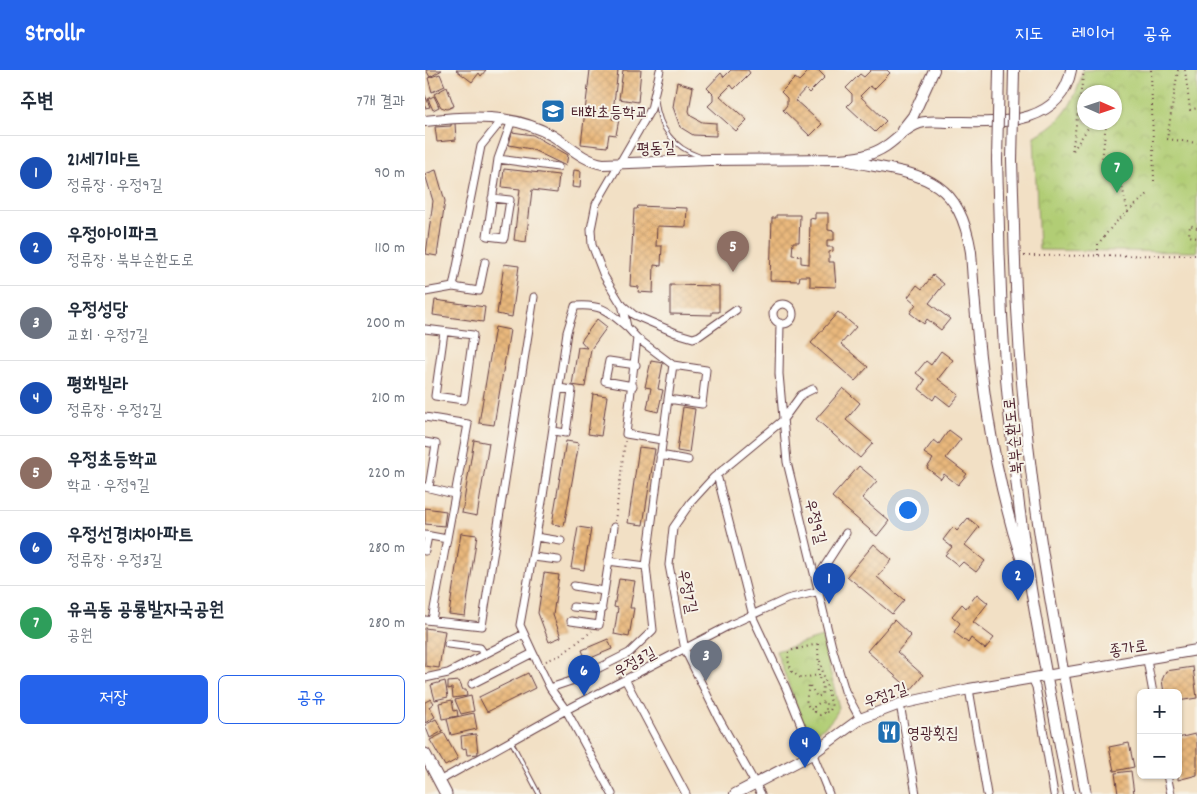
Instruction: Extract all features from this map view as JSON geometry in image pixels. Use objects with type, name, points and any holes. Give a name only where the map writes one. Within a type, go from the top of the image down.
[{"type":"main road","points":[[895,139],[913,116],[934,70]]},
{"type":"main road","name":"북부순환도로","points":[[999,70],[997,160],[1005,360],[1022,532],[1069,794]]},
{"type":"main road","name":"북부순환도로","points":[[1014,70],[1012,151],[1014,256],[1019,358],[1039,530],[1086,794]]},
{"type":"main road","name":"평동길","points":[[425,121],[468,116],[507,120],[532,126],[553,136],[592,162],[839,159],[874,153],[921,122],[1002,122],[1038,114],[1060,95],[1071,70]]},
{"type":"main road","points":[[839,159],[919,175],[949,197],[961,214],[971,252],[983,398],[998,475],[1031,590]]},
{"type":"main road","name":"종가로","points":[[1065,672],[1147,660],[1197,650]]},
{"type":"main road","name":"우정2길","points":[[735,794],[812,754],[860,719],[900,704],[969,689],[1065,672]]},
{"type":"main road","points":[[425,754],[446,794]]},
{"type":"street","points":[[627,327],[621,304],[596,262],[591,229],[596,204],[651,108],[660,70]]},
{"type":"street","points":[[493,198],[509,200],[504,238],[487,236],[498,158],[507,120]]},
{"type":"street","points":[[453,287],[481,146],[507,120]]},
{"type":"street","points":[[498,158],[558,166]]},
{"type":"street","points":[[425,293],[453,287],[479,291],[485,262]]},
{"type":"street","points":[[425,417],[468,424],[447,539],[428,620],[482,626],[534,297]]},
{"type":"street","points":[[621,304],[633,315],[693,338],[699,336],[737,310]]},
{"type":"street","points":[[612,794],[566,710],[550,688],[520,625],[533,557],[567,332],[575,306],[594,305],[607,310],[637,338],[673,365],[707,370],[701,404],[668,399]]},
{"type":"street","name":"우정9길","points":[[780,323],[782,420],[787,462],[845,691],[860,719]]},
{"type":"street","points":[[425,329],[473,335],[463,400],[435,396],[444,332]]},
{"type":"street","points":[[637,338],[636,365],[626,434],[662,440]]},
{"type":"street","points":[[633,386],[605,381],[609,361],[636,365]]},
{"type":"street","points":[[550,688],[577,679],[629,653],[653,630],[646,566],[673,365]]},
{"type":"street","points":[[553,430],[566,433],[572,390],[559,388]]},
{"type":"street","name":"우정7길","points":[[761,794],[718,717],[685,650],[669,565],[673,528],[691,502],[717,475],[782,420],[801,395],[813,389]]},
{"type":"street","points":[[425,442],[436,444],[427,487],[454,494]]},
{"type":"street","points":[[660,455],[688,460]]},
{"type":"street","points":[[717,475],[753,616],[786,688],[829,794]]},
{"type":"street","points":[[571,621],[599,625],[614,527]]},
{"type":"street","points":[[817,578],[846,533]]},
{"type":"street","points":[[425,551],[426,535],[447,539]]},
{"type":"street","points":[[536,537],[561,541]]},
{"type":"street","points":[[533,557],[558,560]]},
{"type":"street","points":[[608,561],[646,566]]},
{"type":"street","points":[[574,586],[604,591]]},
{"type":"street","name":"우정3길","points":[[439,781],[566,710],[787,598],[820,591]]},
{"type":"street","points":[[573,606],[601,610]]},
{"type":"street","points":[[425,678],[448,674],[524,634]]},
{"type":"street","points":[[448,644],[480,648],[484,654]]},
{"type":"street","points":[[472,684],[533,653]]},
{"type":"street","points":[[1147,660],[1152,689]]},
{"type":"street","points":[[1032,678],[1037,687],[1054,794]]},
{"type":"street","points":[[626,681],[686,794]]},
{"type":"street","points":[[969,689],[987,794]]},
{"type":"street","points":[[900,704],[916,794]]},
{"type":"street","points":[[1168,779],[1171,794]]},
{"type":"lane","points":[[655,94],[661,126],[669,137],[684,150],[709,160]]},
{"type":"lane","points":[[511,741],[539,794]]},
{"type":"path","points":[[1082,85],[1084,70]]},
{"type":"path","points":[[1151,70],[1154,181]]},
{"type":"path","points":[[1177,70],[1167,139],[1197,144]]},
{"type":"path","points":[[1185,70],[1190,110],[1197,108]]},
{"type":"path","points":[[1077,118],[1072,152],[1087,130]]},
{"type":"path","points":[[1105,130],[1102,161],[1106,161],[1121,181],[1128,213]]},
{"type":"path","points":[[1097,256],[1098,244],[1115,223],[1150,192]]},
{"type":"path","points":[[1197,228],[1190,225],[1188,236],[1197,238]]},
{"type":"path","points":[[1014,256],[1197,255]]},
{"type":"path","points":[[614,527],[626,434]]},
{"type":"path","points":[[539,664],[561,655],[599,625]]},
{"type":"path","points":[[819,675],[801,678],[792,672],[789,651],[818,644],[819,675],[823,686],[822,695],[826,702],[826,712]]},
{"type":"path","points":[[809,684],[805,696],[807,704],[820,715],[829,712],[832,707],[818,656]]},
{"type":"path","points":[[808,678],[809,684],[817,697],[822,695]]},
{"type":"path","points":[[815,712],[814,707],[819,703],[826,702]]},
{"type":"green space","points":[[1083,70],[1197,70],[1197,252],[1039,250],[1034,136],[1053,125],[1060,118],[1067,110],[1077,88],[1077,130],[1122,130],[1122,85],[1078,85]]},
{"type":"green space","points":[[822,637],[839,708],[827,724],[819,730],[810,733],[806,731],[776,651]]},
{"type":"building","points":[[426,70],[442,70],[430,77]]},
{"type":"building","points":[[456,70],[486,70],[481,76],[479,73],[472,82]]},
{"type":"building","points":[[590,70],[618,70],[612,119],[619,119],[616,135],[609,134],[607,147],[581,144]]},
{"type":"building","points":[[623,70],[641,70],[638,102],[619,99]]},
{"type":"building","points":[[731,70],[748,70],[750,73],[734,89],[731,85],[720,96],[747,120],[736,131],[708,106],[713,101],[713,94],[707,88],[721,73],[724,77]]},
{"type":"building","points":[[810,70],[818,70],[825,77],[809,93],[805,89],[795,100],[822,124],[810,136],[783,110],[787,105],[787,98],[781,92],[795,78],[799,81]]},
{"type":"building","points":[[871,70],[887,70],[890,73],[874,89],[870,86],[860,96],[886,121],[875,132],[847,106],[852,101],[852,94],[846,88],[860,74],[864,77]]},
{"type":"building","points":[[440,74],[445,86],[432,92],[428,78]]},
{"type":"building","points":[[677,82],[693,87],[689,111],[691,116],[702,122],[716,123],[716,136],[693,135],[680,127],[673,107]]},
{"type":"building","points":[[447,87],[454,106],[447,109],[441,107],[434,94]]},
{"type":"building","points":[[425,95],[430,107],[425,108]]},
{"type":"building","points":[[434,96],[439,107],[433,110],[428,99]]},
{"type":"building","points":[[455,123],[456,140],[437,142],[435,127],[451,126],[451,124]]},
{"type":"building","points":[[512,132],[533,135],[568,155],[566,166],[531,149],[509,145]]},
{"type":"building","points":[[504,169],[559,175],[557,193],[532,190],[526,242],[514,240],[520,189],[502,187]]},
{"type":"building","points":[[436,170],[445,201],[437,256],[426,254],[433,201],[425,174]]},
{"type":"building","points":[[574,170],[581,171],[580,188],[572,187]]},
{"type":"building","points":[[638,206],[687,208],[686,227],[657,226],[656,246],[662,246],[661,266],[654,265],[653,293],[638,292],[639,287],[630,286],[634,209],[637,209]]},
{"type":"building","points":[[815,213],[828,213],[828,230],[834,231],[834,240],[827,240],[827,247],[833,247],[833,251],[829,252],[829,262],[834,262],[836,287],[810,286],[810,276],[800,276],[799,281],[770,280],[772,218],[776,218],[776,215],[800,215],[799,242],[793,242],[792,255],[801,256],[801,263],[809,264],[810,218],[815,219]]},
{"type":"building","points":[[504,264],[519,266],[512,317],[497,314]]},
{"type":"building","points":[[933,275],[944,284],[929,303],[950,319],[941,330],[927,319],[924,324],[910,313],[916,304],[908,297],[917,285],[922,289]]},
{"type":"building","points":[[670,285],[719,286],[719,312],[712,312],[712,315],[670,314]]},
{"type":"building","points":[[435,300],[485,307],[483,322],[433,315]]},
{"type":"building","points":[[838,312],[856,327],[841,344],[868,367],[855,381],[811,343]]},
{"type":"building","points":[[597,319],[607,327],[591,349],[585,387],[572,385],[578,347],[587,348],[581,341]]},
{"type":"building","points":[[495,327],[510,330],[494,425],[479,423]]},
{"type":"building","points":[[941,351],[953,360],[938,379],[959,395],[950,406],[936,395],[933,400],[919,389],[925,380],[916,373],[926,361],[931,365]]},
{"type":"building","points":[[651,361],[663,363],[658,389],[663,390],[658,412],[647,409],[651,388],[645,387]]},
{"type":"building","points":[[843,388],[860,403],[846,420],[873,443],[860,458],[816,419]]},
{"type":"building","points":[[593,394],[607,396],[601,436],[588,434]]},
{"type":"building","points":[[683,407],[695,409],[689,453],[677,451]]},
{"type":"building","points":[[949,430],[961,439],[946,458],[967,474],[958,485],[944,474],[941,479],[927,468],[933,459],[924,453],[934,440],[939,444]]},
{"type":"building","points":[[474,440],[489,443],[477,516],[462,513]]},
{"type":"building","points":[[566,441],[579,443],[564,526],[552,524]]},
{"type":"building","points":[[639,447],[655,449],[643,525],[628,523]]},
{"type":"building","points":[[859,466],[877,481],[862,498],[889,521],[877,536],[832,497]]},
{"type":"building","points":[[425,508],[446,511],[444,526],[425,524]]},
{"type":"building","points":[[968,518],[979,527],[965,545],[985,561],[976,572],[963,562],[959,566],[945,555],[952,547],[943,540],[953,527],[957,531]]},
{"type":"building","points":[[578,527],[591,529],[584,570],[571,568]]},
{"type":"building","points":[[461,533],[477,535],[465,616],[449,614]]},
{"type":"building","points":[[874,544],[892,560],[877,577],[904,600],[892,614],[847,576]]},
{"type":"building","points":[[544,573],[559,575],[553,615],[561,637],[549,642],[538,613]]},
{"type":"building","points":[[619,579],[635,581],[630,608],[634,608],[629,637],[614,634],[618,608],[614,607]]},
{"type":"building","points":[[977,594],[988,603],[973,622],[994,638],[985,649],[971,638],[968,643],[954,632],[960,623],[952,616],[962,604],[966,608]]},
{"type":"building","points":[[894,620],[911,636],[897,652],[923,675],[911,690],[867,651]]},
{"type":"building","points":[[425,628],[445,631],[439,668],[425,666]]},
{"type":"building","points":[[608,639],[612,649],[586,660],[582,650]]},
{"type":"building","points":[[1193,667],[1197,698],[1182,700],[1182,689],[1163,689],[1162,680],[1166,671]]},
{"type":"building","points":[[528,673],[535,688],[487,712],[479,697]]},
{"type":"building","points":[[445,681],[448,697],[435,700],[431,685]]},
{"type":"building","points":[[459,681],[463,690],[466,690],[467,696],[453,698],[452,688],[448,689],[448,682]]},
{"type":"building","points":[[471,696],[474,711],[461,714],[455,700]]},
{"type":"building","points":[[431,699],[434,703],[429,707],[435,717],[425,723],[425,702]]},
{"type":"building","points":[[452,700],[454,711],[457,710],[458,716],[442,719],[439,703]]},
{"type":"building","points":[[474,713],[477,729],[451,735],[447,719]]},
{"type":"building","points":[[436,719],[443,731],[430,738],[425,725]]},
{"type":"building","points":[[444,733],[458,759],[445,766],[430,740]]},
{"type":"building","points":[[476,734],[478,754],[467,755],[466,748],[462,749],[461,736]]},
{"type":"building","points":[[1195,734],[1197,737],[1197,775],[1182,779],[1182,737]]},
{"type":"building","points":[[1129,743],[1134,767],[1114,771],[1109,747]]},
{"type":"building","points":[[1131,771],[1134,794],[1118,794],[1115,773]]},
{"type":"place","name":"태화초등학교","points":[[553,111]]},
{"type":"place","name":"유곡동 공룡발자국공원","points":[[1117,193]]},
{"type":"place","name":"우정초등학교","points":[[733,272]]},
{"type":"place","name":"우정아이파크","points":[[1018,601]]},
{"type":"place","name":"21세기마트","points":[[829,604]]},
{"type":"place","name":"우정성당","points":[[706,681]]},
{"type":"place","name":"우정선경1차아파트","points":[[584,696]]},
{"type":"place","name":"영광횟집","points":[[889,732]]},
{"type":"place","name":"평화빌라","points":[[805,768]]}]
